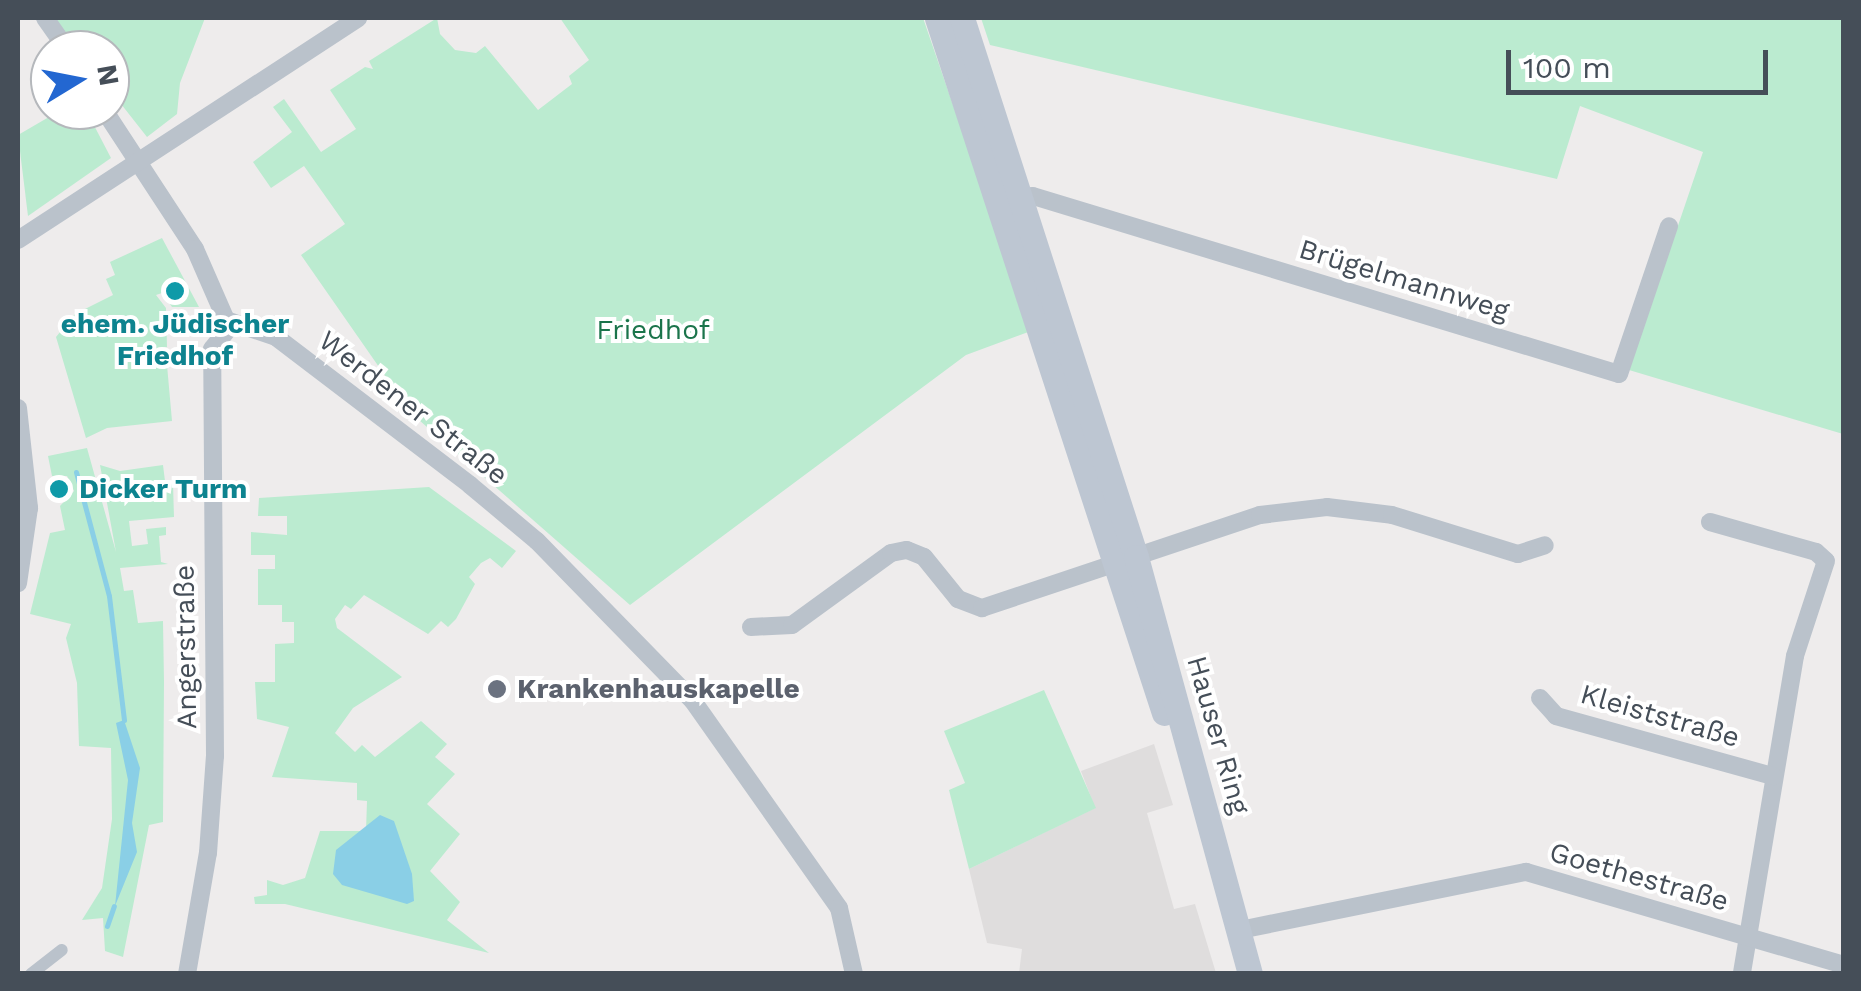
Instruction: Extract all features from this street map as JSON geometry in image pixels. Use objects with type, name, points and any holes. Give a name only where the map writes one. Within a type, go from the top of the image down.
[{"type":"main road","name":"Hauser Ring","points":[[937,18],[1009,198]]},
{"type":"main road","name":"Hauser Ring","points":[[962,18],[1009,198],[1126,561],[1240,930],[1250,974]]},
{"type":"street","points":[[18,240],[358,18]]},
{"type":"street","points":[[117,130],[195,249],[216,306],[232,324]]},
{"type":"street","name":"Brügelmannweg","points":[[1009,198],[1619,374],[1669,226]]},
{"type":"street","name":"Angerstraße","points":[[188,974],[210,833],[216,728],[212,349],[232,324]]},
{"type":"street","name":"Werdener Straße","points":[[232,324],[276,337],[524,530],[624,626],[778,815],[844,916],[854,974]]},
{"type":"street","points":[[18,408],[29,508],[18,583]]},
{"type":"street","points":[[751,627],[792,625],[892,553],[906,550],[924,557],[958,599],[982,608],[1260,515],[1327,507],[1392,514],[1518,554],[1545,545]]},
{"type":"street","name":"Kleiststraße","points":[[1710,522],[1816,552],[1826,561],[1795,656],[1745,937],[1742,974]]},
{"type":"street","name":"Kleiststraße","points":[[1540,698],[1556,716],[1772,776]]},
{"type":"street","points":[[755,806],[778,815]]},
{"type":"street","name":"Goethestraße","points":[[1240,930],[1526,872],[1844,964]]},
{"type":"street","points":[[31,974],[62,950]]},
{"type":"shaded area","points":[[1154,744],[1173,805],[1147,813],[1174,909],[1195,904],[1216,973],[1019,973],[1022,949],[987,943],[969,869],[1095,808],[1081,771]]},
{"type":"green space","points":[[54,18],[205,18],[180,83],[177,114],[147,137],[130,115],[130,30],[63,30]]},
{"type":"green space","name":"Friedhof","points":[[437,18],[440,34],[455,50],[476,53],[485,46],[538,110],[572,84],[569,76],[589,60],[560,18],[923,18],[1031,331],[966,355],[630,605],[411,413],[301,255],[345,224],[304,166],[271,188],[253,162],[292,132],[273,107],[284,99],[321,152],[356,129],[330,90],[365,67],[373,69],[369,61]]},
{"type":"green space","points":[[981,18],[1843,18],[1843,434],[1629,370],[1703,152],[1580,106],[1557,179],[990,45]]},
{"type":"green space","points":[[30,128],[96,130],[111,158],[28,216],[18,135]]},
{"type":"green space","points":[[162,238],[199,307],[172,307],[162,293],[156,295],[166,308],[167,347],[151,351],[151,363],[167,365],[172,421],[107,428],[86,438],[56,337],[75,314],[113,295],[106,279],[115,275],[110,262]]},
{"type":"green space","points":[[87,448],[116,552],[100,465],[120,471],[163,465],[165,481],[173,483],[174,517],[129,521],[132,546],[148,544],[146,529],[166,527],[166,535],[159,536],[161,562],[168,564],[120,568],[124,591],[133,590],[138,623],[163,621],[164,682],[163,822],[149,825],[123,957],[105,951],[103,918],[82,920],[102,888],[112,819],[111,748],[79,746],[77,683],[66,638],[71,624],[30,614],[50,533],[65,530],[60,506],[74,491],[67,476],[52,476],[48,456]]},
{"type":"green space","points":[[429,487],[516,551],[502,568],[490,558],[481,563],[469,577],[475,584],[456,619],[448,627],[441,621],[428,634],[364,595],[351,609],[345,605],[335,619],[337,628],[402,677],[353,708],[335,733],[355,752],[362,745],[375,757],[421,721],[447,744],[435,757],[455,774],[427,804],[460,834],[430,871],[460,902],[447,920],[489,953],[285,904],[255,904],[254,897],[267,895],[267,880],[283,885],[305,878],[320,831],[366,831],[367,801],[357,800],[357,783],[272,777],[289,727],[257,719],[255,682],[275,682],[275,644],[294,643],[294,622],[282,622],[282,605],[258,605],[258,569],[275,569],[275,555],[251,555],[251,532],[287,535],[287,516],[258,516],[259,498]]},
{"type":"green space","points":[[1044,690],[1096,808],[969,869],[949,790],[965,783],[944,731]]},
{"type":"water","points":[[124,720],[140,768],[132,823],[137,852],[115,906],[128,780],[116,723]]},
{"type":"water","points":[[380,815],[394,821],[412,874],[414,901],[407,904],[342,885],[333,874],[336,850]]},
{"type":"waterway","points":[[76,472],[109,596],[124,720]]},
{"type":"waterway","points":[[107,926],[114,906]]},
{"type":"place","name":"ehem. Jüdischer Friedhof","points":[[175,291]]},
{"type":"place","name":"Dicker Turm","points":[[59,489]]},
{"type":"place","name":"Krankenhauskapelle","points":[[497,689]]}]
